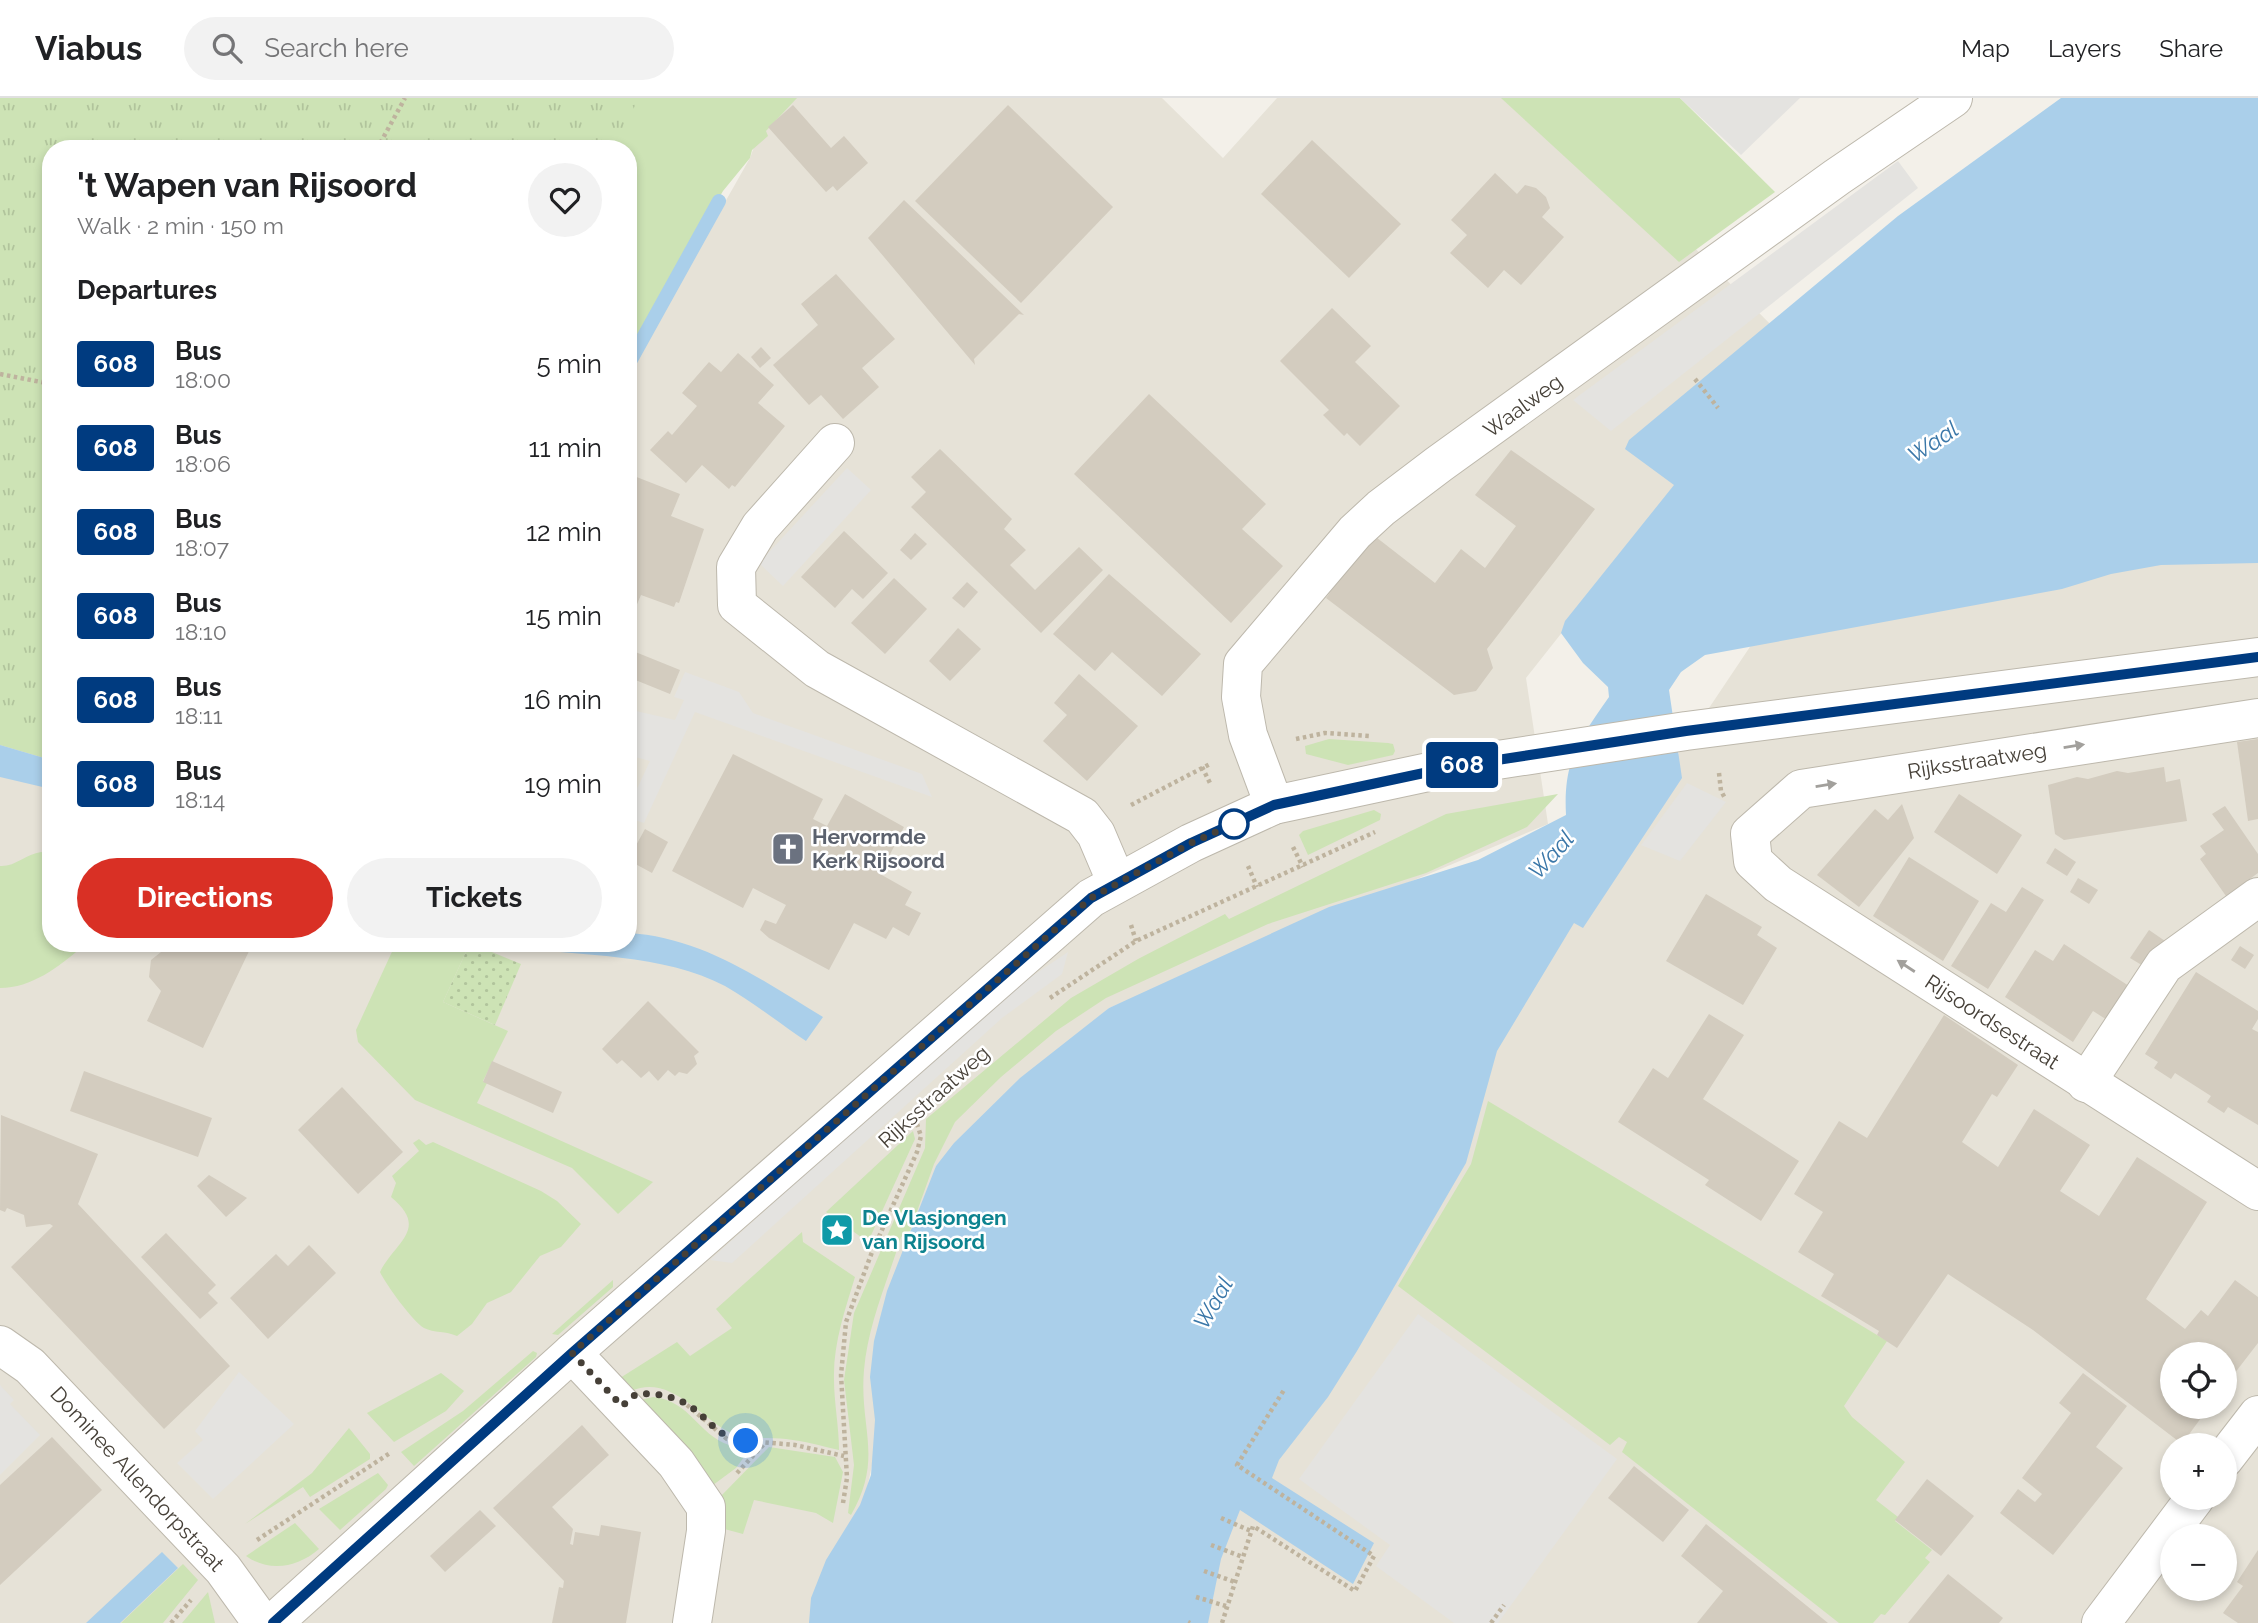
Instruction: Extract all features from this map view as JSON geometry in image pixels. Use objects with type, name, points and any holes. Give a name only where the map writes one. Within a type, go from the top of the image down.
[{"type":"street","name":"Waalweg","points":[[1274,805],[1248,735],[1241,697],[1243,664],[1355,533],[1381,508],[1439,464],[1837,177],[1953,98]]},
{"type":"street","points":[[835,443],[754,537],[736,567],[737,605],[817,669],[1082,816],[1096,834],[1116,881]]},
{"type":"street","points":[[273,1623],[572,1353],[1065,921],[1116,881],[1274,805],[1452,767],[1686,731],[2258,657]]},
{"type":"street","points":[[2213,664],[2220,723]]},
{"type":"street","name":"Rijksstraatweg","points":[[1750,834],[1801,789],[2258,718]]},
{"type":"street","name":"Rijsoordsestraat","points":[[1750,834],[1754,861],[1778,884],[2258,1191]]},
{"type":"street","points":[[2087,1083],[2164,965],[2258,897]]},
{"type":"street","name":"Dominee Allendorpstraat","points":[[0,1345],[30,1366],[223,1569],[262,1623]]},
{"type":"street","points":[[572,1353],[676,1463],[706,1507],[706,1531],[692,1623]]},
{"type":"street","points":[[2237,1442],[2258,1415]]},
{"type":"street","points":[[2101,1623],[2186,1510]]},
{"type":"path","points":[[382,140],[405,98]]},
{"type":"path","points":[[0,373],[42,382]]},
{"type":"path","points":[[1695,379],[1718,408]]},
{"type":"path","points":[[1047,999],[1136,941],[1303,867]]},
{"type":"path","name":"Rijksstraatweg","points":[[904,1124],[924,1106]]},
{"type":"path","points":[[842,1503],[847,1478],[841,1375],[846,1322],[872,1252],[917,1152],[921,1136],[914,1115]]},
{"type":"path","points":[[1222,1623],[1253,1525],[1355,1591],[1374,1556],[1237,1465],[1284,1390]]},
{"type":"path","points":[[622,1406],[636,1394],[659,1393],[686,1404],[727,1439],[795,1445],[844,1456]]},
{"type":"path","points":[[1221,1518],[1251,1531]]},
{"type":"path","points":[[1211,1545],[1243,1557]]},
{"type":"path","points":[[1204,1571],[1235,1582]]},
{"type":"path","points":[[1196,1597],[1226,1606]]},
{"type":"path","points":[[1491,1623],[1504,1605]]},
{"type":"shaded area","points":[[772,98],[1162,98],[1223,158],[1277,98],[1546,98],[1790,344],[1526,678],[1548,824],[1109,1008],[936,1166],[862,1512],[822,1623],[0,1623],[0,737],[42,747],[42,952],[637,952],[637,348],[673,294],[750,158]]},
{"type":"shaded area","points":[[1680,98],[1800,98],[1741,155]]},
{"type":"shaded area","points":[[1898,161],[1918,188],[1611,431],[1573,400]]},
{"type":"shaded area","points":[[2258,406],[2258,1623],[1160,1623],[1573,911],[1778,605]]},
{"type":"shaded area","points":[[847,468],[871,490],[783,586],[759,563]]},
{"type":"shaded area","points":[[685,672],[739,692],[753,713],[922,774],[932,797],[695,712],[644,823],[637,821],[637,789],[650,761],[637,757],[637,711],[675,720],[684,700],[674,697]]},
{"type":"shaded area","points":[[1687,783],[1726,802],[1680,861],[1641,845]]},
{"type":"shaded area","points":[[1068,952],[1062,974],[1002,1018],[732,1263],[710,1260],[954,1041],[1031,977]]},
{"type":"shaded area","points":[[1418,1314],[1617,1459],[1498,1623],[1454,1623],[1376,1566],[1390,1545],[1299,1479]]},
{"type":"shaded area","points":[[239,1372],[294,1424],[213,1499],[177,1463],[203,1440],[195,1431]]},
{"type":"shaded area","points":[[0,1385],[14,1400],[10,1404],[40,1435],[0,1475]]},
{"type":"green space","points":[[0,98],[797,98],[766,131],[768,136],[752,150],[750,158],[723,191],[663,293],[637,344],[637,140],[42,140],[42,757],[0,745]]},
{"type":"green space","points":[[0,98],[638,98],[621,140],[42,140],[42,731],[0,723]]},
{"type":"green space","points":[[1501,98],[1680,98],[1775,192],[1679,262]]},
{"type":"green space","points":[[1329,739],[1388,743],[1393,744],[1395,751],[1393,755],[1348,765],[1306,754],[1305,746]]},
{"type":"green space","points":[[1558,794],[1527,827],[1426,873],[1268,924],[1106,998],[1056,1031],[1001,1077],[955,1122],[934,1164],[910,1231],[901,1237],[874,1319],[864,1370],[863,1391],[868,1443],[866,1476],[861,1495],[851,1515],[848,1513],[854,1465],[844,1380],[854,1313],[925,1148],[926,1119],[1071,998],[1138,959],[1225,914],[1229,919],[1446,814]]},
{"type":"green space","points":[[1374,810],[1381,814],[1380,820],[1308,855],[1299,835],[1303,831]]},
{"type":"green space","points":[[42,852],[42,952],[76,952],[34,980],[0,988],[0,866],[11,865]]},
{"type":"green space","points":[[392,952],[466,952],[443,1002],[508,1031],[483,1081],[487,1083],[477,1103],[653,1182],[618,1214],[572,1168],[415,1100],[358,1042],[356,1030]]},
{"type":"green space","points":[[466,952],[492,952],[521,964],[495,1025],[443,1002]]},
{"type":"green space","points":[[1488,1101],[1887,1341],[1844,1406],[1852,1417],[1905,1462],[1876,1500],[1898,1517],[1895,1521],[1932,1550],[1925,1558],[1930,1562],[1885,1615],[1881,1614],[1873,1623],[1839,1623],[1622,1452],[1627,1442],[1619,1437],[1610,1445],[1398,1286],[1471,1164]]},
{"type":"green space","points":[[913,1131],[915,1139],[868,1242],[826,1212]]},
{"type":"green space","points":[[419,1139],[426,1145],[433,1142],[541,1191],[557,1201],[581,1224],[561,1247],[540,1256],[511,1292],[487,1303],[472,1324],[457,1336],[428,1330],[419,1324],[387,1285],[380,1272],[409,1227],[408,1218],[402,1208],[391,1197],[396,1183],[392,1176],[419,1151],[413,1143]]},
{"type":"green space","points":[[802,1232],[803,1242],[855,1277],[835,1353],[834,1388],[839,1450],[793,1440],[733,1434],[670,1392],[645,1387],[631,1391],[620,1378],[677,1342],[690,1356],[732,1328],[716,1309]]},
{"type":"green space","points":[[613,1280],[613,1287],[558,1335],[552,1334]]},
{"type":"green space","points":[[533,1351],[537,1353],[536,1357],[414,1466],[401,1452],[463,1411]]},
{"type":"green space","points":[[441,1373],[464,1391],[446,1411],[394,1442],[367,1413]]},
{"type":"green space","points":[[653,1397],[676,1405],[718,1440],[731,1446],[752,1446],[736,1468],[713,1485],[641,1400]]},
{"type":"green space","points":[[349,1428],[370,1454],[370,1459],[310,1497],[303,1487],[245,1524],[312,1473]]},
{"type":"green space","points":[[769,1447],[835,1457],[843,1472],[833,1523],[816,1513],[754,1500],[743,1534],[717,1527],[720,1497]]},
{"type":"green space","points":[[378,1473],[388,1485],[386,1489],[340,1530],[319,1509]]},
{"type":"green space","points":[[295,1523],[319,1549],[311,1555],[284,1566],[265,1565],[246,1556]]},
{"type":"green space","points":[[183,1564],[198,1580],[163,1623],[121,1623]]},
{"type":"green space","points":[[208,1592],[215,1623],[182,1623]]},
{"type":"water","name":"Waal","points":[[2061,98],[2258,98],[2258,563],[2161,565],[2111,574],[2062,589],[1705,655],[1681,672],[1669,690],[1682,778],[1583,928],[1574,923],[1497,1051],[1466,1163],[1357,1351],[1328,1397],[1279,1460],[1272,1478],[1374,1543],[1353,1584],[1240,1510],[1221,1559],[1208,1623],[809,1623],[811,1598],[826,1560],[860,1505],[871,1475],[875,1420],[870,1377],[874,1341],[887,1291],[936,1166],[954,1143],[1020,1078],[1109,1008],[1329,907],[1478,860],[1566,815],[1567,779],[1575,751],[1609,697],[1608,687],[1583,663],[1561,633],[1565,621],[1674,485],[1625,449],[1629,440],[1898,216]]},
{"type":"water","points":[[0,745],[42,757],[42,787],[0,777]]},
{"type":"water","points":[[637,934],[655,936],[706,952],[730,963],[823,1017],[806,1041],[735,992],[699,974],[640,960],[568,952],[637,952]]},
{"type":"water","points":[[162,1552],[178,1568],[120,1623],[86,1623]]},
{"type":"building","points":[[793,105],[831,148],[844,136],[868,163],[837,191],[833,186],[826,192],[768,127]]},
{"type":"building","points":[[1008,105],[1113,207],[1021,303],[915,201]]},
{"type":"building","points":[[1312,140],[1401,224],[1349,278],[1261,194]]},
{"type":"building","points":[[1495,173],[1517,194],[1525,185],[1536,188],[1546,197],[1550,208],[1542,217],[1564,237],[1521,285],[1504,270],[1488,288],[1450,253],[1467,235],[1451,220]]},
{"type":"building","points":[[904,200],[1024,315],[1019,314],[974,359],[975,365],[868,238]]},
{"type":"building","points":[[836,274],[895,339],[862,368],[879,387],[843,419],[821,395],[809,405],[773,365],[818,325],[801,304]]},
{"type":"building","points":[[1332,308],[1371,346],[1355,362],[1400,406],[1360,446],[1347,433],[1344,436],[1323,415],[1329,410],[1280,361]]},
{"type":"building","points":[[761,347],[771,358],[760,368],[751,357]]},
{"type":"building","points":[[738,353],[774,385],[758,403],[785,426],[735,487],[732,485],[729,489],[702,465],[686,483],[650,450],[668,431],[672,435],[697,406],[682,393],[709,362],[721,372]]},
{"type":"building","points":[[1149,394],[1266,504],[1242,529],[1283,566],[1231,623],[1074,474]]},
{"type":"building","points":[[940,449],[1012,519],[1004,529],[1026,550],[1010,565],[1035,590],[1079,547],[1103,570],[1041,633],[911,507],[926,492],[911,477]]},
{"type":"building","points":[[1511,450],[1595,509],[1487,649],[1493,668],[1476,691],[1454,695],[1326,598],[1372,534],[1435,583],[1461,549],[1485,568],[1516,526],[1475,495]]},
{"type":"building","points":[[637,477],[680,494],[671,516],[704,529],[679,603],[676,602],[674,607],[641,595],[637,604]]},
{"type":"building","points":[[844,531],[888,573],[863,599],[852,589],[835,608],[801,577]]},
{"type":"building","points":[[915,533],[927,544],[911,560],[900,550]]},
{"type":"building","points":[[1109,574],[1201,654],[1162,696],[1112,652],[1095,671],[1053,634]]},
{"type":"building","points":[[894,578],[927,609],[885,654],[851,623]]},
{"type":"building","points":[[967,582],[978,592],[964,608],[952,598]]},
{"type":"building","points":[[958,628],[981,649],[950,681],[929,661]]},
{"type":"building","points":[[637,653],[680,670],[670,694],[637,681]]},
{"type":"building","points":[[1079,674],[1138,726],[1087,781],[1043,741],[1067,715],[1054,703]]},
{"type":"building","points":[[2258,739],[2258,819],[2248,821],[2237,742]]},
{"type":"building","name":"Hervormde Kerk Rijsoord","points":[[733,754],[823,799],[813,819],[827,826],[845,794],[904,827],[880,874],[912,892],[905,905],[921,913],[909,936],[893,927],[886,939],[854,923],[829,970],[769,938],[760,930],[765,920],[776,924],[786,905],[753,888],[743,908],[672,871]]},
{"type":"building","points":[[2164,767],[2166,782],[2180,779],[2187,821],[2064,840],[2055,834],[2048,785],[2077,777],[2088,779],[2117,771],[2128,773]]},
{"type":"building","points":[[1959,794],[2022,835],[1997,874],[1934,832]]},
{"type":"building","points":[[1902,804],[1914,838],[1859,907],[1817,875],[1875,809],[1888,820]]},
{"type":"building","points":[[2225,806],[2258,854],[2258,873],[2226,896],[2200,859],[2206,854],[2200,846],[2224,830],[2212,814]]},
{"type":"building","points":[[645,829],[668,842],[652,873],[637,865],[637,844]]},
{"type":"building","points":[[2055,848],[2076,862],[2067,876],[2046,863]]},
{"type":"building","points":[[1909,857],[1979,901],[1943,961],[1873,916]]},
{"type":"building","points":[[2078,878],[2098,890],[2089,904],[2070,892]]},
{"type":"building","points":[[2022,887],[2044,900],[1988,989],[1951,966],[1991,903],[2006,912]]},
{"type":"building","points":[[1706,894],[1762,927],[1757,935],[1777,948],[1743,1005],[1666,961]]},
{"type":"building","points":[[2149,930],[2168,943],[2150,970],[2130,958]]},
{"type":"building","points":[[2064,944],[2129,986],[2115,1025],[2093,1011],[2073,1042],[2005,997],[2035,950],[2053,961]]},
{"type":"building","points":[[2240,946],[2254,955],[2245,969],[2231,960]]},
{"type":"building","points":[[161,952],[249,952],[203,1048],[147,1021],[161,991],[149,977],[151,960]]},
{"type":"building","points":[[2196,972],[2258,1011],[2258,1019],[2252,1029],[2258,1032],[2258,1125],[2228,1107],[2224,1113],[2207,1102],[2211,1096],[2175,1073],[2171,1079],[2154,1068],[2158,1062],[2145,1054]]},
{"type":"building","points":[[648,1001],[699,1052],[694,1056],[697,1064],[687,1074],[679,1072],[675,1076],[668,1070],[658,1081],[649,1071],[641,1078],[622,1060],[617,1064],[602,1049]]},
{"type":"building","points":[[1709,1014],[1744,1035],[1703,1099],[1799,1161],[1761,1221],[1705,1185],[1709,1180],[1618,1122],[1653,1068],[1668,1078]]},
{"type":"building","points":[[1944,1015],[2018,1065],[1997,1097],[1992,1094],[1962,1142],[1998,1167],[2034,1109],[2090,1145],[2060,1191],[2099,1216],[2137,1157],[2207,1202],[2146,1299],[2185,1329],[2201,1310],[2208,1316],[2235,1280],[2258,1297],[2258,1343],[2237,1370],[2237,1342],[2160,1342],[2160,1419],[2200,1419],[2190,1433],[2168,1433],[2033,1330],[1948,1274],[1897,1348],[1877,1335],[1879,1331],[1821,1296],[1834,1274],[1798,1252],[1823,1212],[1794,1194],[1839,1121],[1867,1138]]},
{"type":"building","points":[[492,1061],[562,1092],[553,1113],[483,1082]]},
{"type":"building","points":[[84,1071],[212,1118],[198,1157],[70,1111]]},
{"type":"building","points":[[342,1087],[403,1152],[358,1194],[298,1130]]},
{"type":"building","points":[[1,1115],[98,1154],[78,1204],[230,1366],[164,1429],[11,1267],[53,1226],[50,1224],[26,1227],[24,1215],[7,1208],[5,1212],[0,1210]]},
{"type":"building","points":[[209,1175],[247,1198],[226,1217],[197,1186]]},
{"type":"building","points":[[166,1233],[216,1285],[208,1293],[218,1303],[200,1319],[141,1257]]},
{"type":"building","points":[[309,1245],[336,1273],[268,1339],[230,1298],[276,1254],[288,1266]]},
{"type":"building","points":[[2083,1373],[2127,1406],[2096,1447],[2123,1468],[2053,1555],[2000,1513],[2018,1489],[2035,1502],[2042,1494],[2022,1478],[2071,1413],[2059,1403]]},
{"type":"building","points":[[582,1425],[609,1455],[552,1507],[573,1529],[570,1544],[573,1545],[575,1532],[599,1536],[601,1525],[641,1532],[626,1623],[552,1623],[559,1587],[563,1588],[564,1581],[493,1508]]},
{"type":"building","points":[[52,1437],[102,1490],[0,1585],[0,1485]]},
{"type":"building","points":[[1634,1466],[1689,1510],[1663,1542],[1608,1498]]},
{"type":"building","points":[[1927,1479],[1974,1516],[1941,1556],[1895,1520]]},
{"type":"building","points":[[480,1510],[496,1526],[445,1572],[430,1556]]},
{"type":"building","points":[[1706,1524],[1828,1623],[1697,1623],[1723,1591],[1681,1556]]},
{"type":"building","points":[[2258,1550],[2258,1623],[2238,1623],[2223,1613],[2232,1601],[2237,1601],[2237,1594],[2243,1586],[2237,1582]]},
{"type":"building","points":[[1948,1574],[2003,1618],[1999,1623],[1908,1623]]},
{"type":"waterway","points":[[637,349],[719,201]]},
{"type":"bus line","name":"608","points":[[273,1623],[572,1353],[1091,898],[1116,881],[1191,843],[1274,805],[1452,767],[1686,731],[2258,657]]},
{"type":"place","name":"Hervormde Kerk Rijsoord","points":[[788,849]]},
{"type":"place","name":"De Vlasjongen van Rijsoord","points":[[837,1230]]},
{"type":"route","points":[[746,1441],[727,1439],[686,1404],[659,1393],[636,1394],[622,1406],[572,1353],[1091,898],[1116,881],[1234,824]]}]
